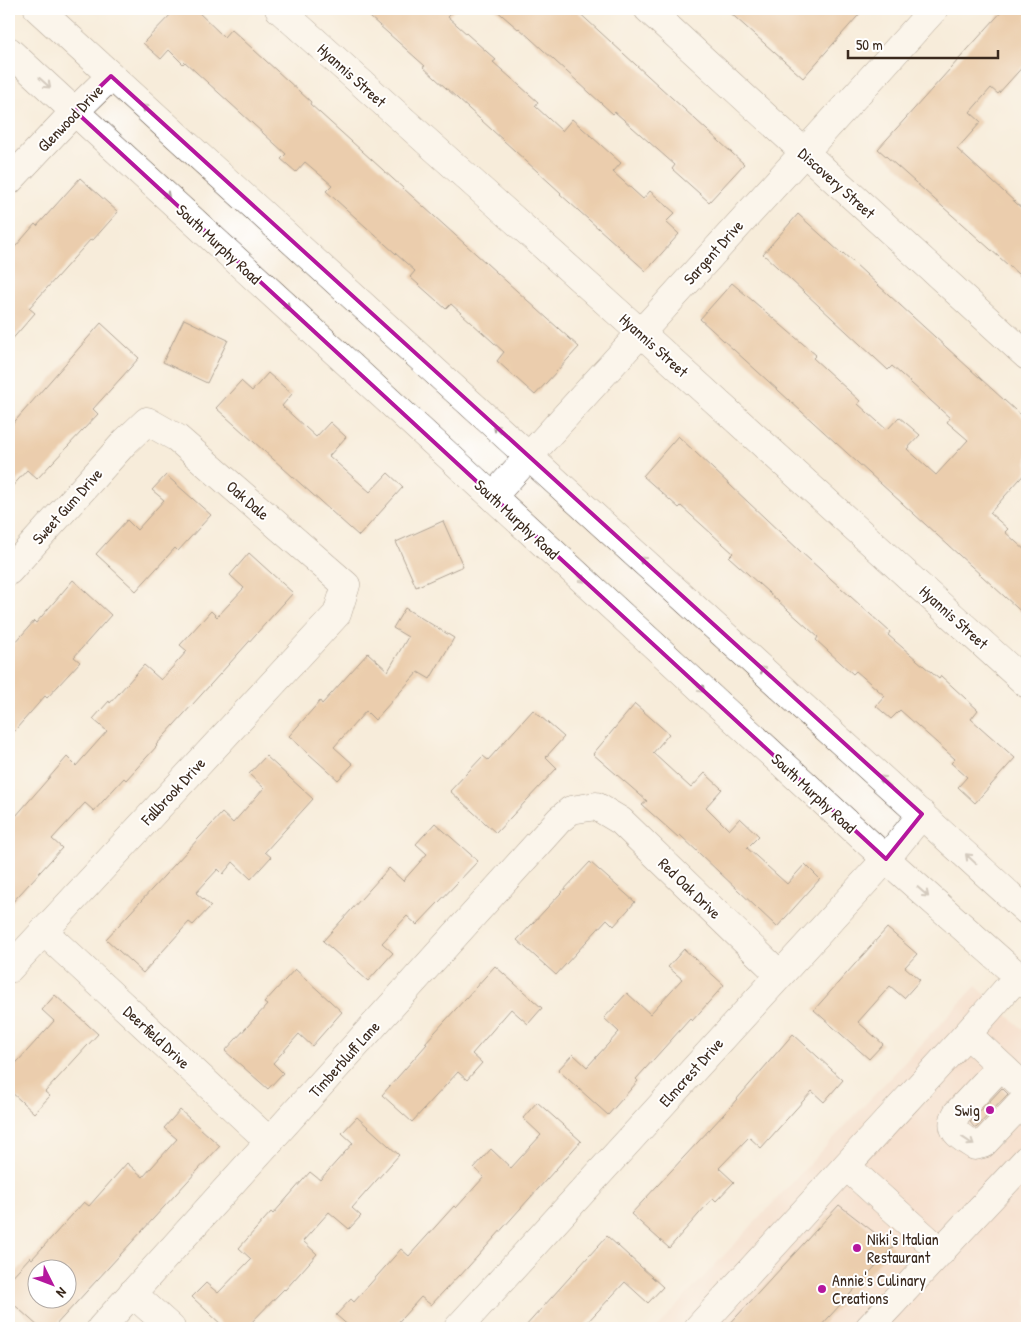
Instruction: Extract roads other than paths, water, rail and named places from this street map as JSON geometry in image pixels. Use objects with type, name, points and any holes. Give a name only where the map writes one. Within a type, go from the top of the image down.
[{"type":"street","points":[[38,9],[922,814],[1027,912]]},
{"type":"street","name":"Hyannis Street","points":[[279,9],[641,333],[1027,684]]},
{"type":"street","name":"Discovery Street","points":[[648,9],[1027,356]]},
{"type":"street","name":"Sargent Drive","points":[[493,496],[934,9]]},
{"type":"street","name":"South Murphy Road","points":[[9,51],[886,859],[1023,980]]},
{"type":"street","name":"Glenwood Drive","points":[[9,181],[111,76]]},
{"type":"street","name":"Oak Dale","points":[[125,442],[147,421],[177,438],[346,586],[337,614]]},
{"type":"street","name":"Sweet Gum Drive","points":[[9,571],[125,442]]},
{"type":"street","name":"Fallbrook Drive","points":[[9,968],[337,614]]},
{"type":"street","name":"Red Oak Drive","points":[[596,806],[621,821],[780,975]]},
{"type":"street","name":"Timberbluff Lane","points":[[101,1328],[559,820],[572,810],[596,806]]},
{"type":"street","name":"Elmcrest Drive","points":[[458,1328],[886,859],[922,814]]},
{"type":"street","name":"Deerfield Drive","points":[[43,931],[270,1142]]},
{"type":"street","points":[[698,1328],[968,1034],[1023,980]]},
{"type":"street","points":[[968,1034],[1027,1090]]},
{"type":"street","points":[[1001,1066],[957,1113],[953,1121],[953,1128],[958,1134],[975,1146],[983,1144],[1027,1097]]},
{"type":"street","points":[[869,1328],[1027,1159]]},
{"type":"street","points":[[846,1166],[941,1252]]},
{"type":"street","points":[[132,1294],[171,1328]]},
{"type":"place","name":"Swig","points":[[990,1110]]},
{"type":"place","name":"Niki's Italian Restaurant","points":[[857,1248]]},
{"type":"place","name":"Annie's Culinary Creations","points":[[822,1289]]}]
